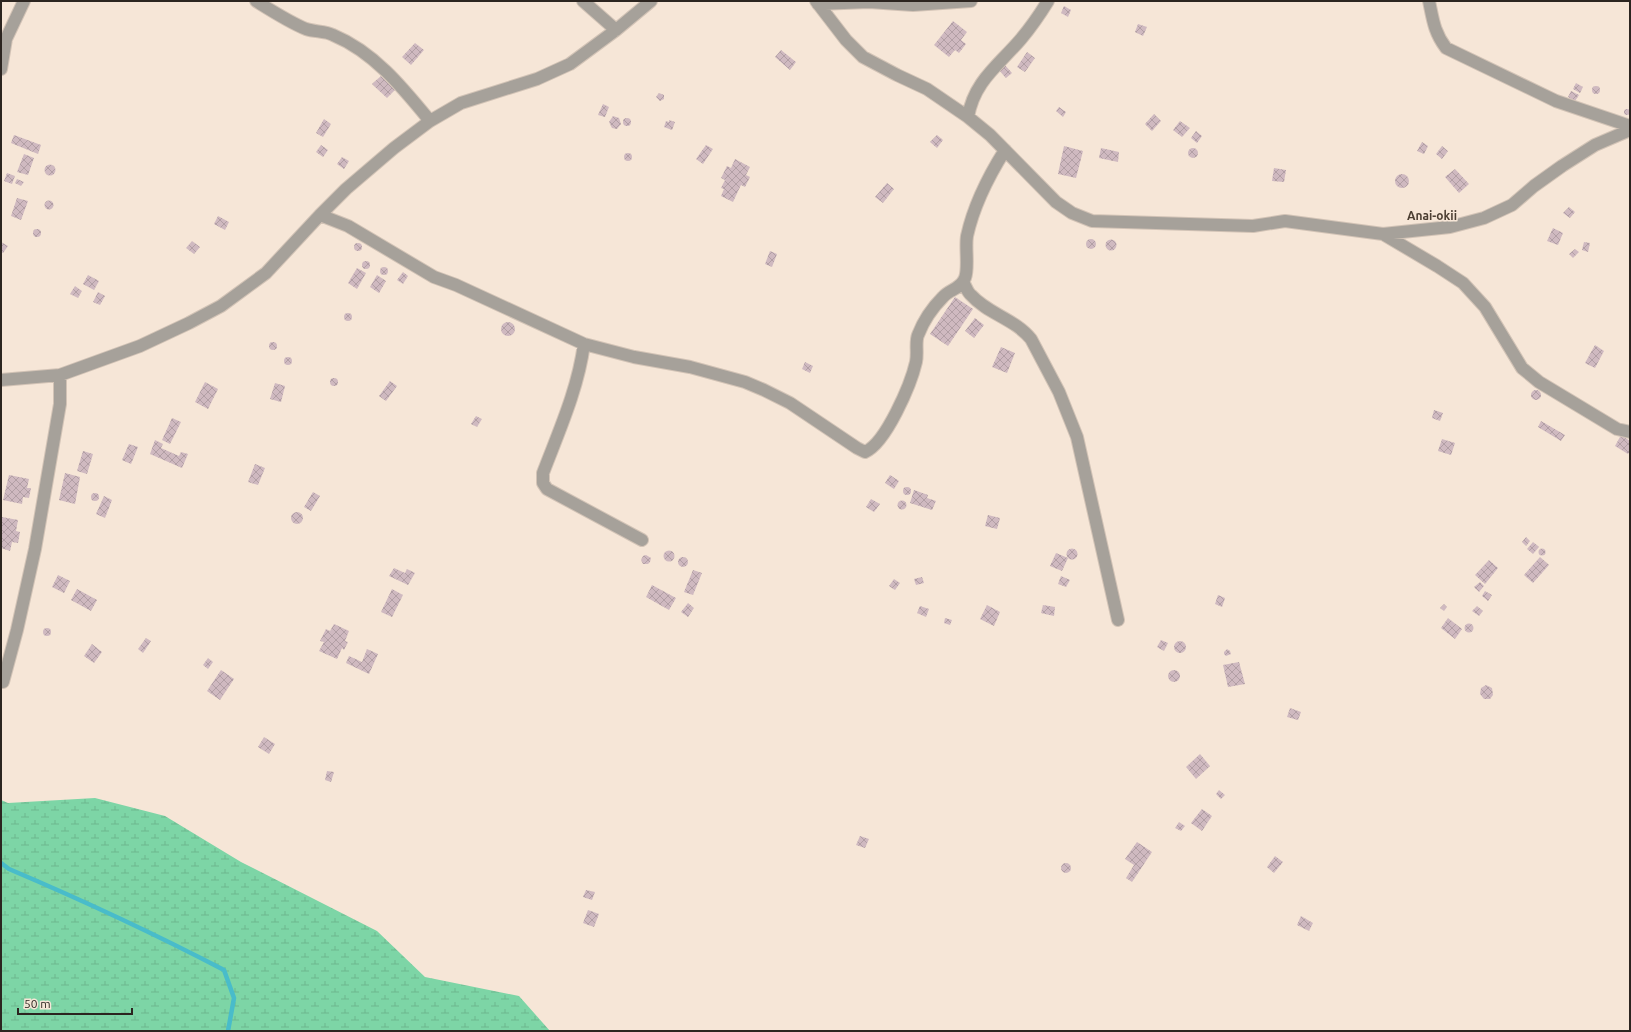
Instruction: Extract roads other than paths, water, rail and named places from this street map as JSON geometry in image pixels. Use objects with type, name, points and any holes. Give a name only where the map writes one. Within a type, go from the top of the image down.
[{"type":"street","points":[[1,69],[6,39],[24,1]]},
{"type":"street","points":[[256,1],[306,29],[332,34],[355,47],[379,64],[430,121]]},
{"type":"street","points":[[583,1],[616,30]]},
{"type":"street","points":[[1,380],[60,375],[140,346],[189,324],[221,306],[266,273],[346,189],[394,148],[430,121],[461,102],[537,79],[570,64],[616,30],[651,1]]},
{"type":"street","points":[[817,2],[868,2],[913,5],[971,1]]},
{"type":"street","points":[[968,117],[970,103],[977,89],[993,68],[1033,24],[1048,1]]},
{"type":"street","points":[[1429,1],[1434,27],[1438,38],[1446,48],[1556,101],[1630,126]]},
{"type":"street","points":[[817,2],[846,40],[863,57],[927,89],[968,117],[990,135],[1056,202],[1072,213],[1092,222],[1254,226],[1285,221],[1383,234],[1450,227],[1484,218],[1512,205],[1534,186],[1596,144],[1630,130]]},
{"type":"street","points":[[320,215],[354,229],[434,277],[456,285],[584,344],[634,357],[690,367],[745,382],[764,390],[782,398],[865,452],[873,448],[878,442],[896,414],[916,362],[918,351],[917,336],[922,326],[942,297],[963,282],[966,273],[967,236],[977,203],[988,176],[1005,150]]},
{"type":"street","points":[[1383,234],[1463,283],[1485,307],[1522,368],[1539,382],[1617,429],[1630,432]]},
{"type":"street","points":[[963,282],[969,294],[977,302],[1019,326],[1026,333],[1031,339],[1060,392],[1078,437],[1118,620]]},
{"type":"street","points":[[584,344],[582,358],[568,407],[543,473],[543,483],[547,489],[642,540]]},
{"type":"street","points":[[3,682],[17,630],[35,549],[60,404],[60,375]]},
{"type":"waterway","points":[[1,863],[9,869],[117,917],[224,970],[234,998],[228,1031]]},
{"type":"district","name":"Anai-okii","points":[[1432,216]]}]
